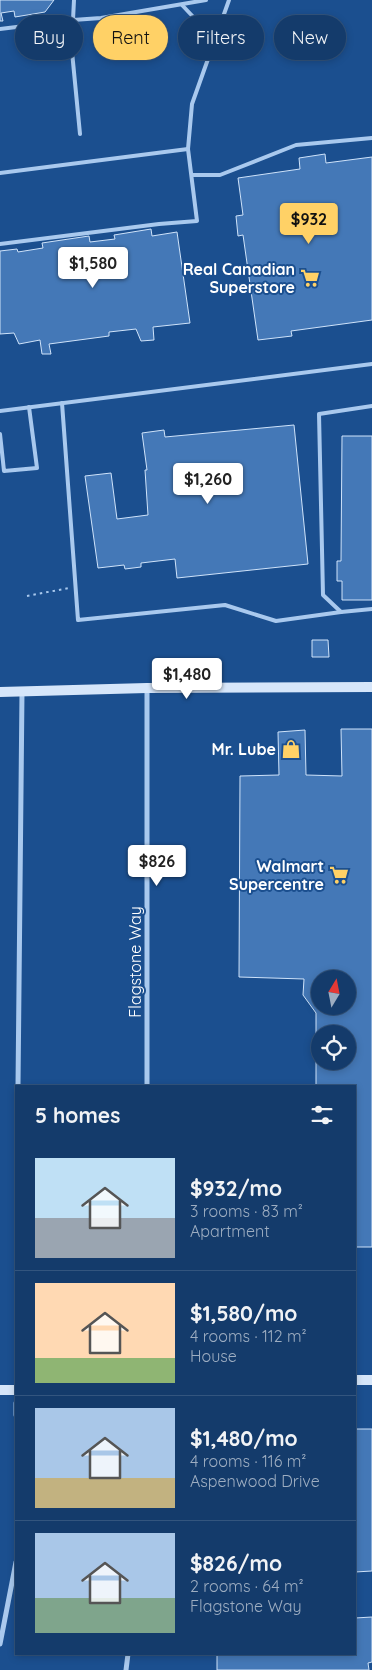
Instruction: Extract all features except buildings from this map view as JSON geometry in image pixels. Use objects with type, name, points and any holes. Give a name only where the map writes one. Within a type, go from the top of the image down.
[{"type":"street","points":[[0,692],[147,688],[372,687]]},
{"type":"street","name":"Flagstone Way","points":[[147,688],[147,1085]]},
{"type":"street","points":[[18,1085],[22,690]]},
{"type":"street","points":[[356,1380],[372,1380]]},
{"type":"street","points":[[0,1390],[15,1390]]},
{"type":"street","points":[[0,1644],[15,1567]]},
{"type":"street","points":[[126,1670],[128,1655]]},
{"type":"lane","points":[[73,15],[74,0]]},
{"type":"lane","points":[[83,19],[102,18],[206,0]]},
{"type":"lane","points":[[224,15],[229,0]]},
{"type":"lane","points":[[182,5],[191,15]]},
{"type":"lane","points":[[0,29],[15,27]]},
{"type":"lane","points":[[73,60],[80,134]]},
{"type":"lane","points":[[0,244],[158,224],[197,221],[188,149],[192,104],[208,60]]},
{"type":"lane","points":[[192,175],[220,175],[296,145],[372,138]]},
{"type":"lane","points":[[0,173],[188,149]]},
{"type":"lane","points":[[0,411],[372,364]]},
{"type":"lane","points":[[62,403],[78,620],[225,605],[276,621],[372,609]]},
{"type":"lane","points":[[341,612],[323,595],[319,414],[372,406]]},
{"type":"lane","points":[[0,434],[4,471],[37,468],[29,407]]},
{"type":"path","points":[[27,596],[76,587]]},
{"type":"place","name":"Real Canadian Superstore","points":[[310,278]]},
{"type":"place","name":"Mr. Lube","points":[[291,749]]},
{"type":"place","name":"Walmart Supercentre","points":[[339,875]]}]
